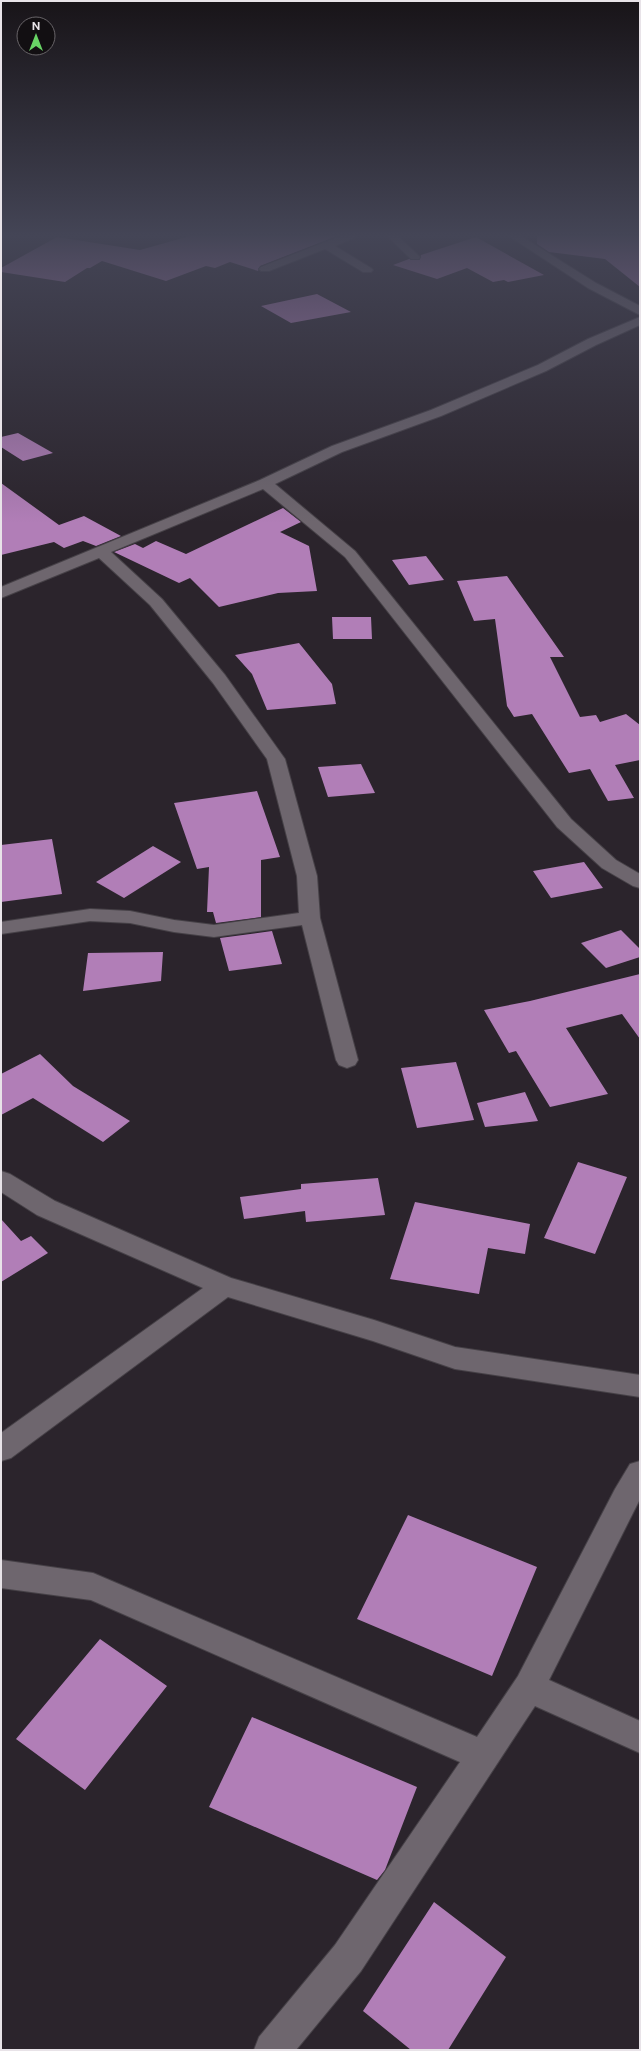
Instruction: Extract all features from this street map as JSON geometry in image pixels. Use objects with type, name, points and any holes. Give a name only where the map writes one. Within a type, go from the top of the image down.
[{"type":"street","points":[[1,593],[265,483],[337,449],[436,413],[542,368],[616,332]]},
{"type":"street","points":[[265,483],[350,554],[564,823],[609,864],[640,882]]},
{"type":"street","points":[[102,552],[156,602],[219,679],[276,759],[307,876],[310,918],[347,1060]]},
{"type":"street","points":[[1,928],[90,915],[130,916],[174,926],[214,931],[310,918]]},
{"type":"street","points":[[1,1180],[46,1208],[224,1286],[374,1331],[454,1358],[640,1386]]},
{"type":"street","points":[[1,1449],[224,1286]]},
{"type":"street","points":[[272,2050],[348,1958],[529,1688],[625,1498],[640,1473]]},
{"type":"street","points":[[1,1574],[93,1587],[484,1756]]},
{"type":"street","points":[[529,1688],[640,1737]]},
{"type":"building","points":[[18,433],[53,453],[23,461],[1,447],[1,437]]},
{"type":"building","points":[[1,483],[59,525],[84,516],[121,536],[96,546],[83,541],[64,548],[54,542],[1,555]]},
{"type":"building","points":[[283,508],[301,522],[280,532],[309,546],[317,591],[278,593],[219,607],[190,578],[179,583],[114,552],[135,544],[143,548],[156,541],[186,554]]},
{"type":"building","points":[[426,556],[444,580],[409,585],[392,560]]},
{"type":"building","points":[[507,576],[564,657],[550,657],[580,717],[596,715],[600,722],[626,714],[640,725],[640,760],[615,765],[634,798],[608,801],[590,769],[569,773],[532,714],[514,717],[507,706],[495,619],[474,621],[457,581]]},
{"type":"building","points":[[332,617],[371,617],[372,639],[333,639]]},
{"type":"building","points":[[299,643],[332,684],[336,704],[267,710],[252,674],[235,655]]},
{"type":"building","points":[[361,764],[375,793],[328,797],[318,767]]},
{"type":"building","points":[[257,791],[280,857],[261,860],[261,917],[216,923],[213,912],[207,912],[209,867],[197,869],[174,803]]},
{"type":"building","points":[[52,839],[62,894],[1,902],[1,845]]},
{"type":"building","points":[[153,846],[181,862],[124,898],[96,882]]},
{"type":"building","points":[[584,862],[603,888],[551,898],[533,871]]},
{"type":"building","points":[[621,930],[640,949],[640,957],[606,968],[581,943]]},
{"type":"building","points":[[272,931],[282,964],[229,971],[220,938]]},
{"type":"building","points":[[163,952],[161,981],[83,991],[88,953]]},
{"type":"building","points":[[640,974],[640,1039],[622,1014],[566,1028],[608,1094],[550,1107],[516,1051],[509,1053],[484,1010],[530,1001]]},
{"type":"building","points":[[40,1054],[73,1086],[130,1121],[103,1142],[33,1098],[1,1115],[1,1074]]},
{"type":"building","points":[[456,1062],[474,1120],[417,1128],[401,1068]]},
{"type":"building","points":[[525,1092],[538,1121],[485,1127],[477,1103]]},
{"type":"building","points":[[578,1162],[627,1177],[595,1254],[544,1238]]},
{"type":"building","points":[[378,1178],[385,1215],[306,1222],[305,1211],[244,1219],[240,1197],[301,1189],[301,1184]]},
{"type":"building","points":[[415,1202],[530,1224],[525,1254],[488,1248],[479,1294],[390,1279]]},
{"type":"building","points":[[1,1219],[21,1241],[31,1236],[48,1253],[1,1282]]},
{"type":"building","points":[[408,1515],[537,1567],[492,1676],[357,1619]]},
{"type":"building","points":[[100,1639],[167,1686],[85,1790],[16,1739]]},
{"type":"building","points":[[252,1717],[417,1787],[385,1870],[377,1880],[209,1807]]},
{"type":"building","points":[[434,1902],[506,1957],[448,2050],[411,2050],[363,2011]]}]
